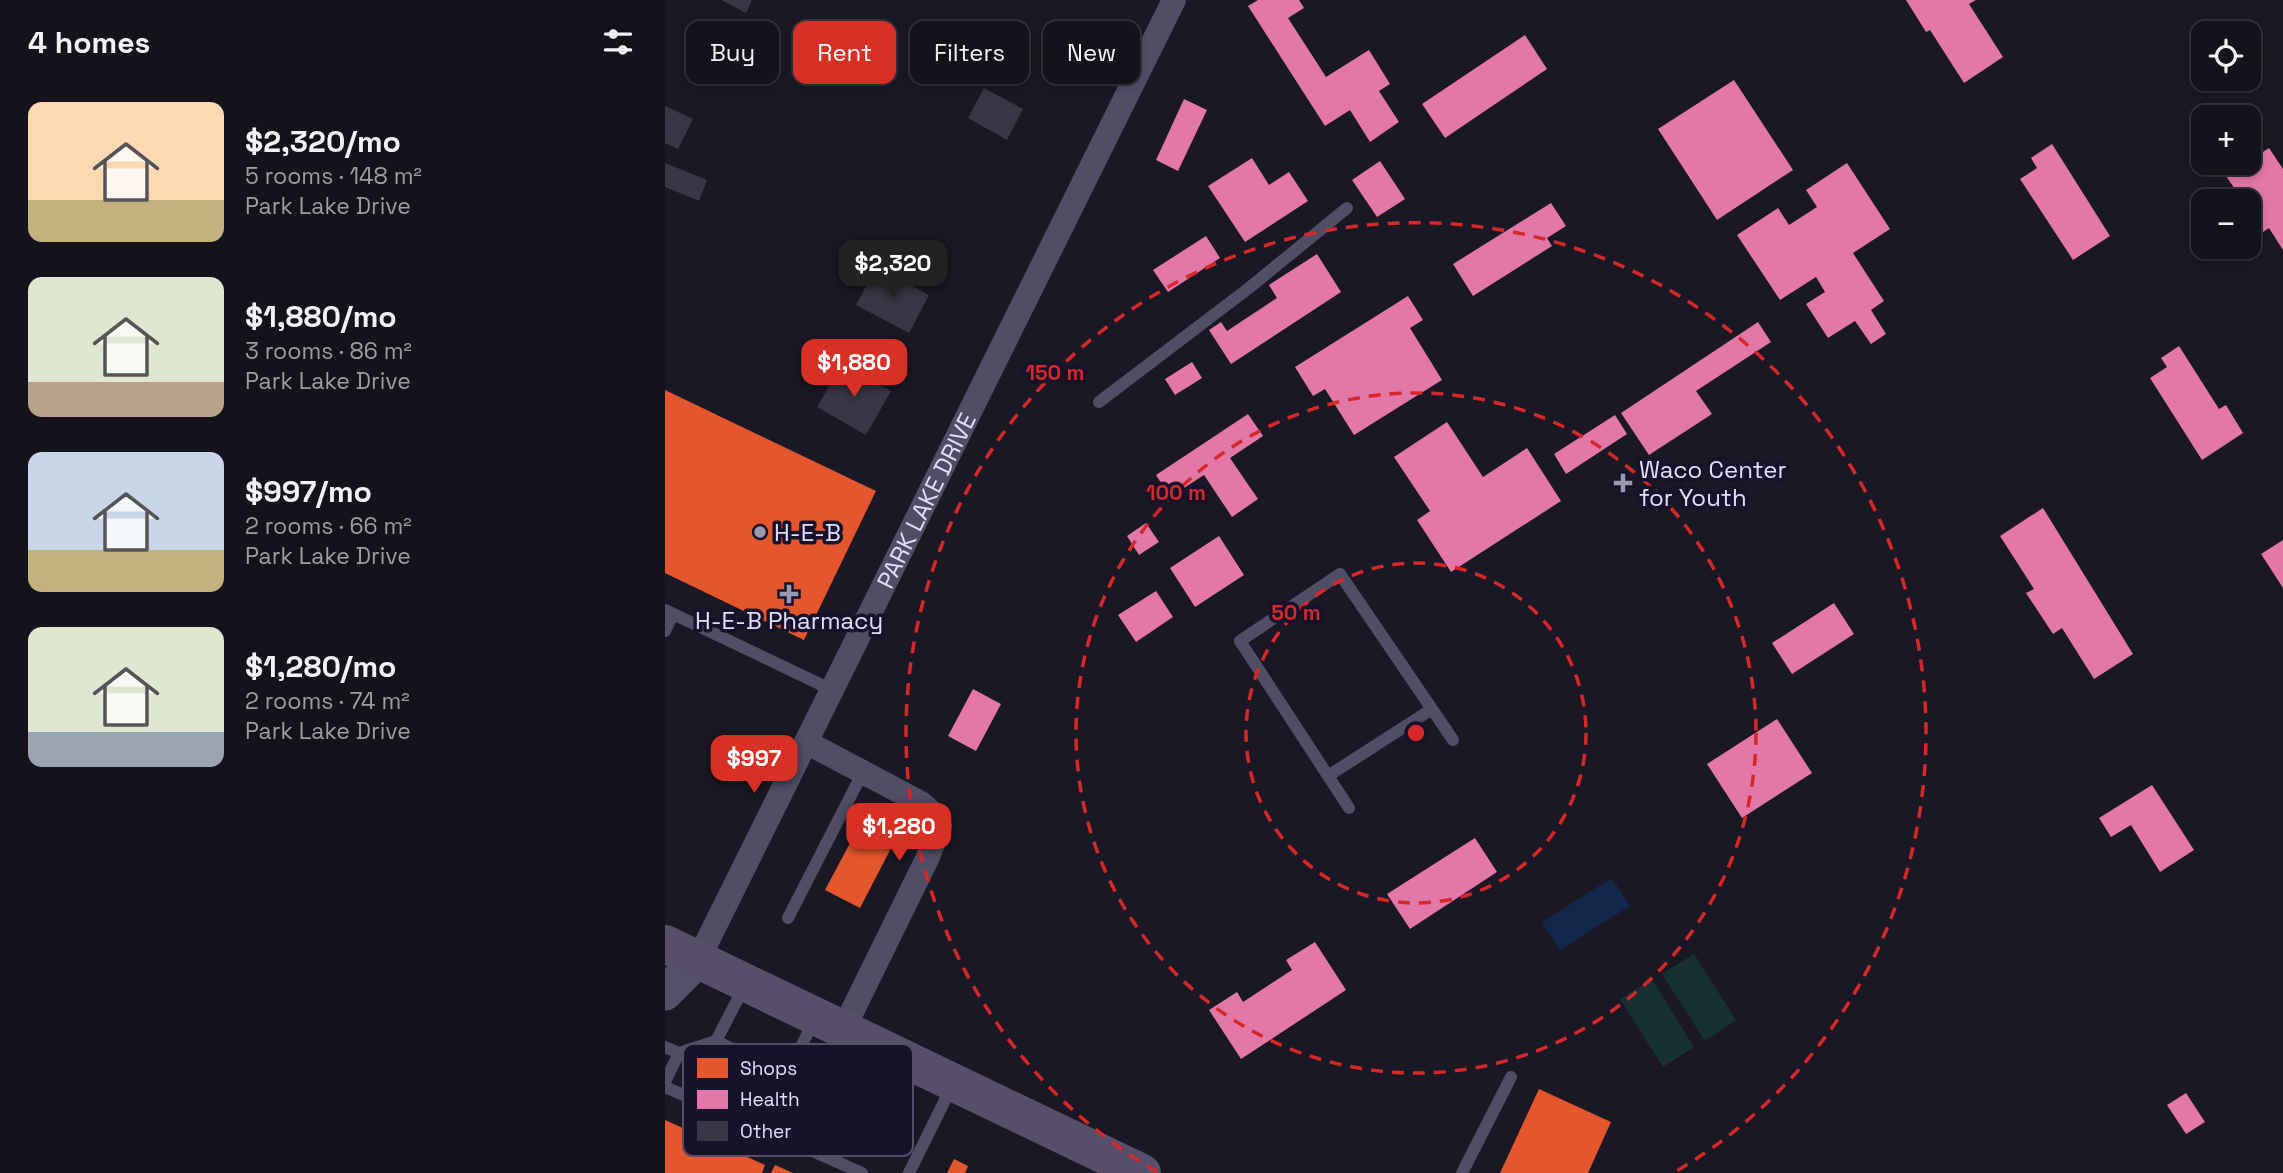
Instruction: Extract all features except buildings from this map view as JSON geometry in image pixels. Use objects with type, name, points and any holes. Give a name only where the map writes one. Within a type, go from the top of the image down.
[{"type":"main road","points":[[681,952],[875,1044]]},
{"type":"main road","points":[[913,1062],[1142,1173]]},
{"type":"street","name":"PARK LAKE DRIVE","points":[[665,993],[681,952],[806,743],[1174,0]]},
{"type":"street","points":[[806,743],[921,803],[937,817],[940,825],[927,859],[830,1023]]},
{"type":"lane","points":[[1099,402],[1249,288],[1347,208]]},
{"type":"lane","points":[[1349,808],[1240,641],[1340,575],[1453,740]]},
{"type":"lane","points":[[665,631],[669,612],[832,690]]},
{"type":"lane","points":[[1328,776],[1432,709]]},
{"type":"lane","points":[[788,918],[863,772]]},
{"type":"lane","points":[[706,1044],[716,1041],[746,983]]},
{"type":"lane","points":[[813,1044],[830,1023]]},
{"type":"lane","points":[[665,1047],[678,1053],[683,1051]]},
{"type":"lane","points":[[678,1053],[665,1085],[683,1094]]},
{"type":"lane","points":[[1462,1173],[1511,1077]]},
{"type":"lane","points":[[909,1173],[954,1082]]},
{"type":"lane","points":[[826,1157],[862,1173]]},
{"type":"green space","points":[[1694,954],[1736,1020],[1705,1041],[1662,974]]},
{"type":"green space","points":[[1652,979],[1694,1047],[1663,1067],[1620,999]]},
{"type":"water","points":[[1612,878],[1630,906],[1560,950],[1542,922]]},
{"type":"place","name":"Waco Center for Youth","points":[[1623,483]]},
{"type":"place","name":"H-E-B","points":[[760,532]]},
{"type":"place","name":"H-E-B Pharmacy","points":[[789,594]]}]
